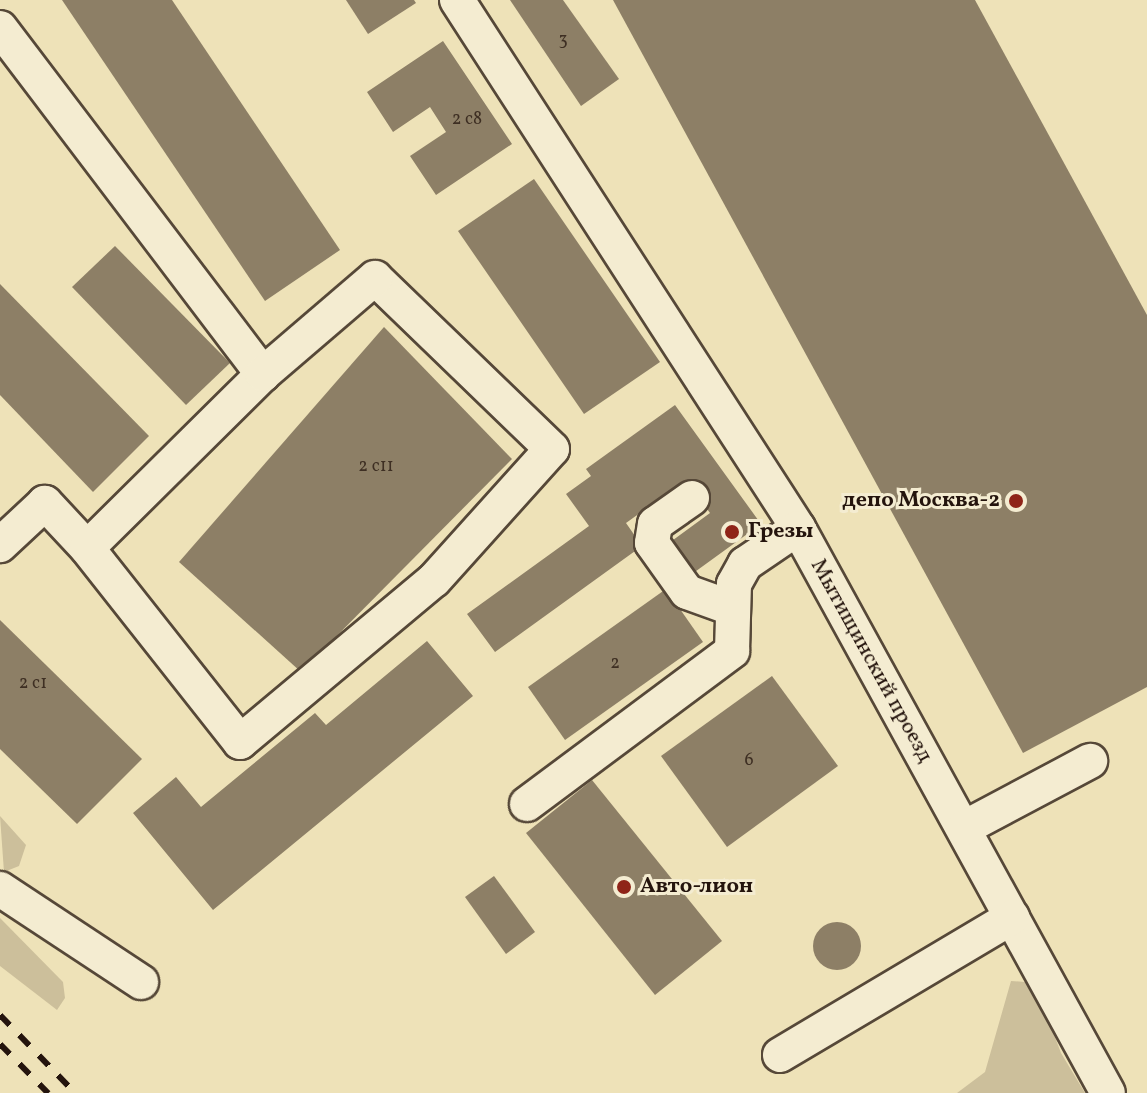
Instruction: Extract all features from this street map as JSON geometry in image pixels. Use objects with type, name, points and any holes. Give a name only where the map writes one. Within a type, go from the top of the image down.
[{"type":"street","name":"Мытищинский проезд","points":[[457,0],[798,528],[1108,1093]]},
{"type":"street","points":[[0,28],[263,374]]},
{"type":"street","points":[[0,545],[45,503],[87,548],[240,742],[434,580],[552,449],[375,278],[263,374],[87,548]]},
{"type":"street","points":[[692,498],[655,524],[652,543],[687,592],[729,607]]},
{"type":"street","points":[[527,804],[723,659],[736,634],[729,607],[745,564],[798,528]]},
{"type":"street","points":[[964,828],[1090,761]]},
{"type":"street","points":[[0,889],[141,982]]},
{"type":"street","points":[[780,1055],[1012,917]]},
{"type":"shaded area","points":[[0,816],[26,845],[19,866],[4,872]]},
{"type":"shaded area","points":[[0,918],[63,982],[65,998],[57,1010],[0,966]]},
{"type":"shaded area","points":[[1011,981],[1025,982],[1044,1008],[1061,1053],[1085,1093],[957,1093],[985,1072]]},
{"type":"building","points":[[62,0],[172,0],[340,250],[265,301]]},
{"type":"building","points":[[346,0],[414,0],[416,3],[368,34]]},
{"type":"building","points":[[510,0],[563,0],[619,79],[581,106]]},
{"type":"building","name":"депо Москва-2","points":[[613,0],[975,0],[1147,315],[1147,687],[1023,753]]},
{"type":"building","points":[[443,41],[512,144],[436,195],[410,156],[446,132],[430,107],[393,132],[367,92]]},
{"type":"building","points":[[534,179],[660,362],[584,414],[458,231]]},
{"type":"building","points":[[115,246],[230,363],[186,405],[72,287]]},
{"type":"building","points":[[0,284],[149,436],[93,492],[0,395]]},
{"type":"building","points":[[384,327],[512,459],[301,672],[179,562]]},
{"type":"building","points":[[675,405],[761,524],[692,574],[669,543],[710,513],[686,480],[626,523],[642,546],[495,652],[467,614],[589,526],[566,494],[591,476],[586,469]]},
{"type":"building","points":[[666,589],[703,642],[565,740],[528,687]]},
{"type":"building","points":[[0,620],[142,759],[77,824],[0,749]]},
{"type":"building","points":[[427,641],[473,696],[213,910],[133,813],[176,777],[201,807],[315,713],[326,725]]},
{"type":"building","points":[[772,676],[838,766],[727,847],[661,756]]},
{"type":"building","name":"Авто-лион","points":[[592,780],[722,941],[655,995],[526,833]]},
{"type":"building","points":[[494,876],[535,932],[506,954],[465,897]]},
{"type":"building","points":[[837,922],[854,929],[861,946],[854,963],[837,970],[820,963],[813,946],[820,929]]},
{"type":"railway","points":[[0,1015],[75,1093]]},
{"type":"railway","points":[[0,1044],[48,1093]]},
{"type":"place","name":"депо Москва-2","points":[[1016,501]]},
{"type":"place","name":"Грезы","points":[[732,532]]},
{"type":"place","name":"Авто-лион","points":[[624,887]]}]
